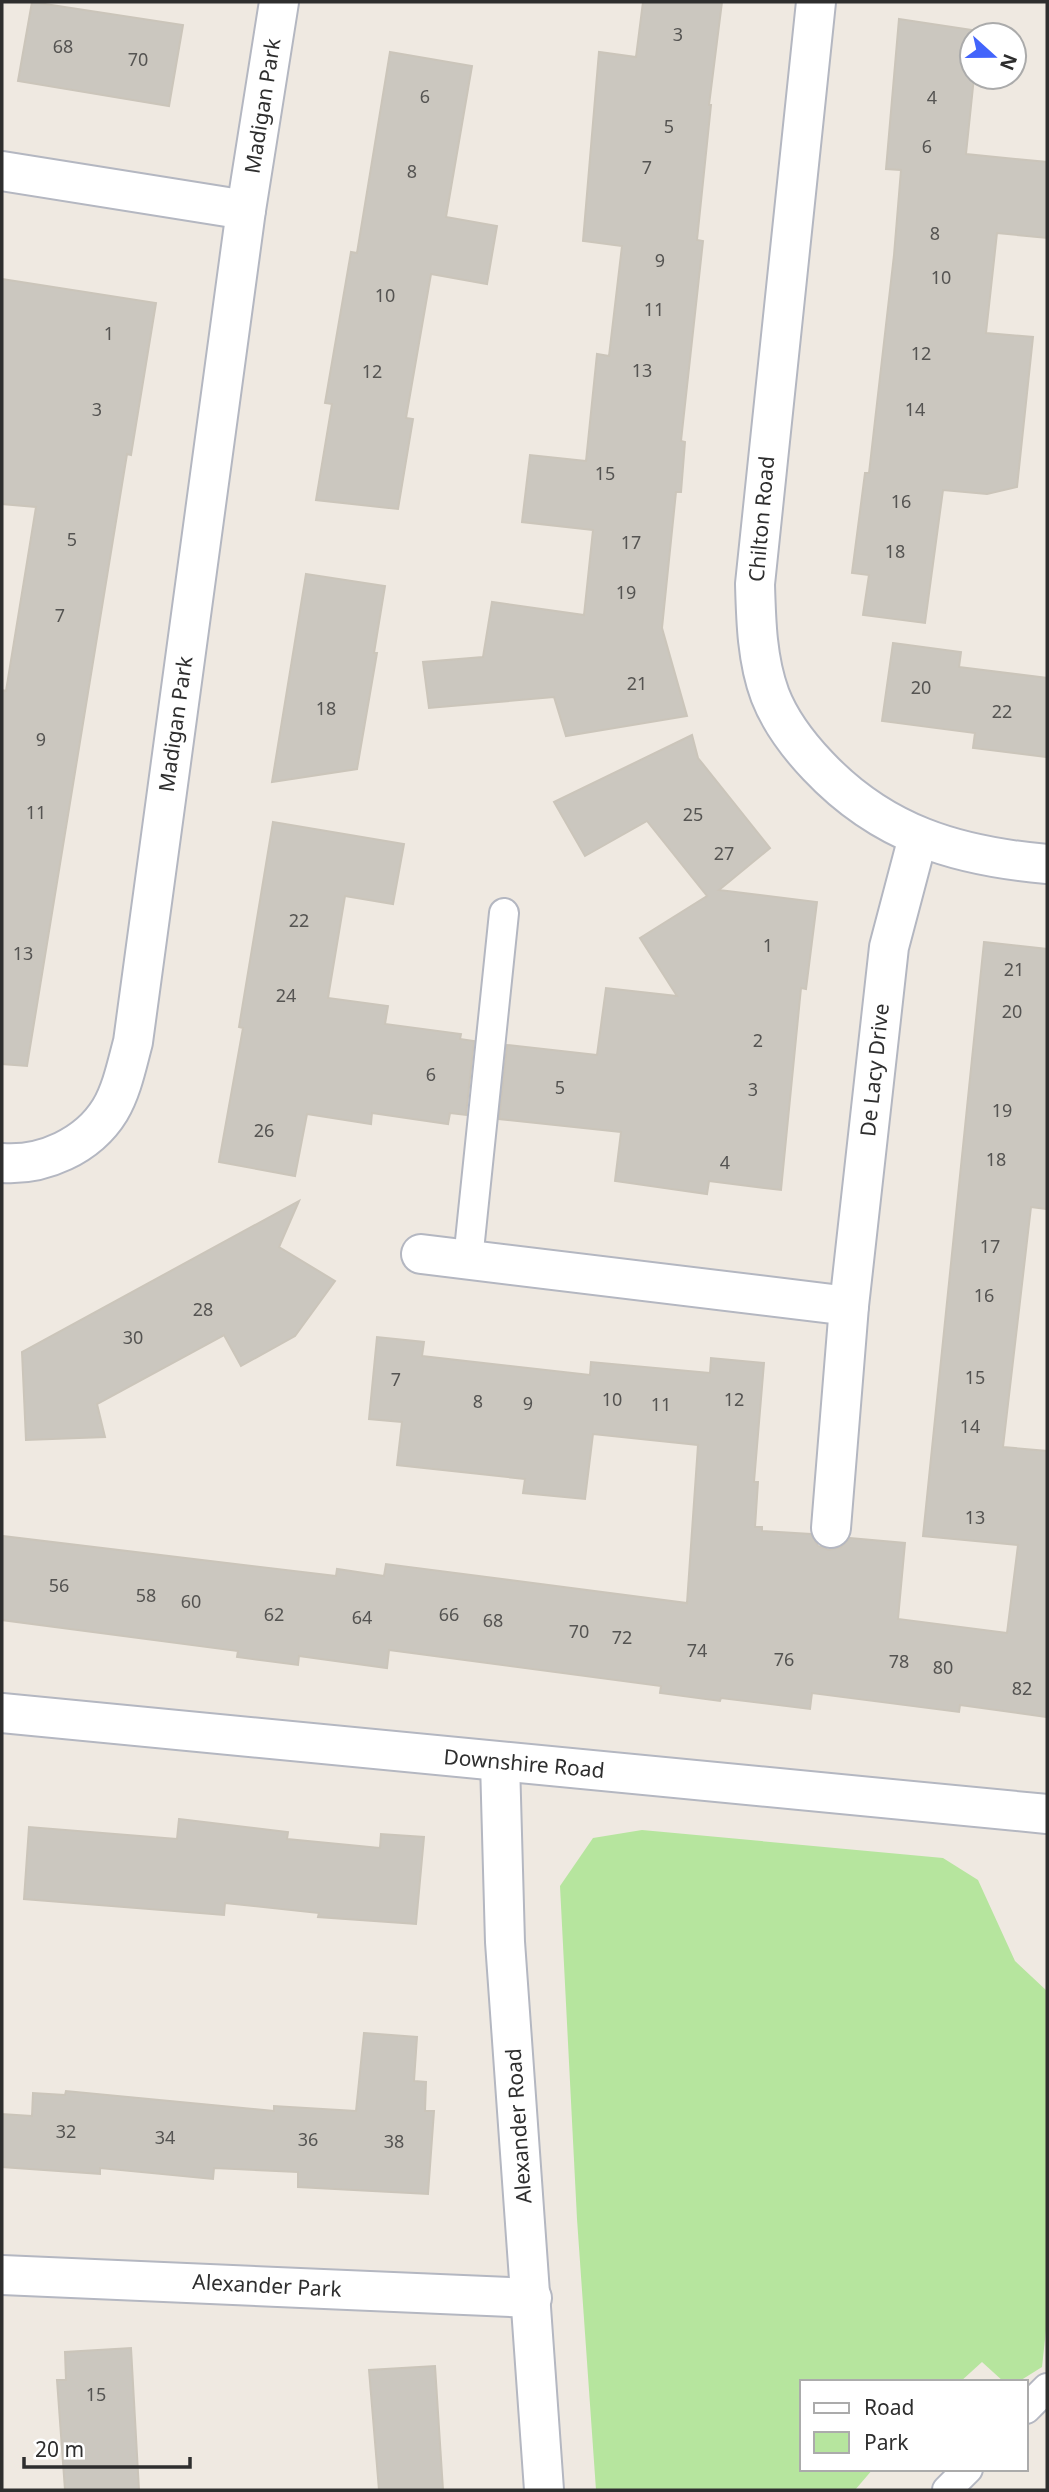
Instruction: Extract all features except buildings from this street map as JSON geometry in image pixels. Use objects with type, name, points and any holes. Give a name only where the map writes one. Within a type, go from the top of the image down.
[{"type":"street","name":"Madigan Park","points":[[2,1163],[19,1164],[54,1156],[87,1137],[110,1110],[125,1075],[133,1042],[246,210],[279,2]]},
{"type":"street","name":"Chilton Road","points":[[816,2],[757,571],[758,644],[770,695],[804,752],[847,795],[876,816],[918,837],[979,855],[1047,864]]},
{"type":"street","points":[[2,171],[246,210]]},
{"type":"street","name":"De Lacy Drive","points":[[831,1528],[849,1306],[889,947],[918,837]]},
{"type":"street","points":[[421,1254],[849,1306]]},
{"type":"street","name":"Downshire Road","points":[[2,1713],[1047,1814]]},
{"type":"street","name":"Alexander Road","points":[[500,1762],[505,1942],[544,2490]]},
{"type":"street","name":"Alexander Park","points":[[2,2275],[532,2298]]},
{"type":"lane","points":[[468,1260],[504,913]]},
{"type":"lane","points":[[1028,2407],[1047,2388]]},
{"type":"lane","points":[[947,2490],[966,2471]]},
{"type":"green space","points":[[642,1830],[943,1858],[978,1880],[1015,1961],[1047,1991],[1047,2321],[1042,2367],[1021,2380],[1002,2380],[982,2362],[962,2380],[800,2380],[800,2471],[871,2471],[855,2490],[596,2490],[577,2219],[560,1886],[593,1838]]}]
